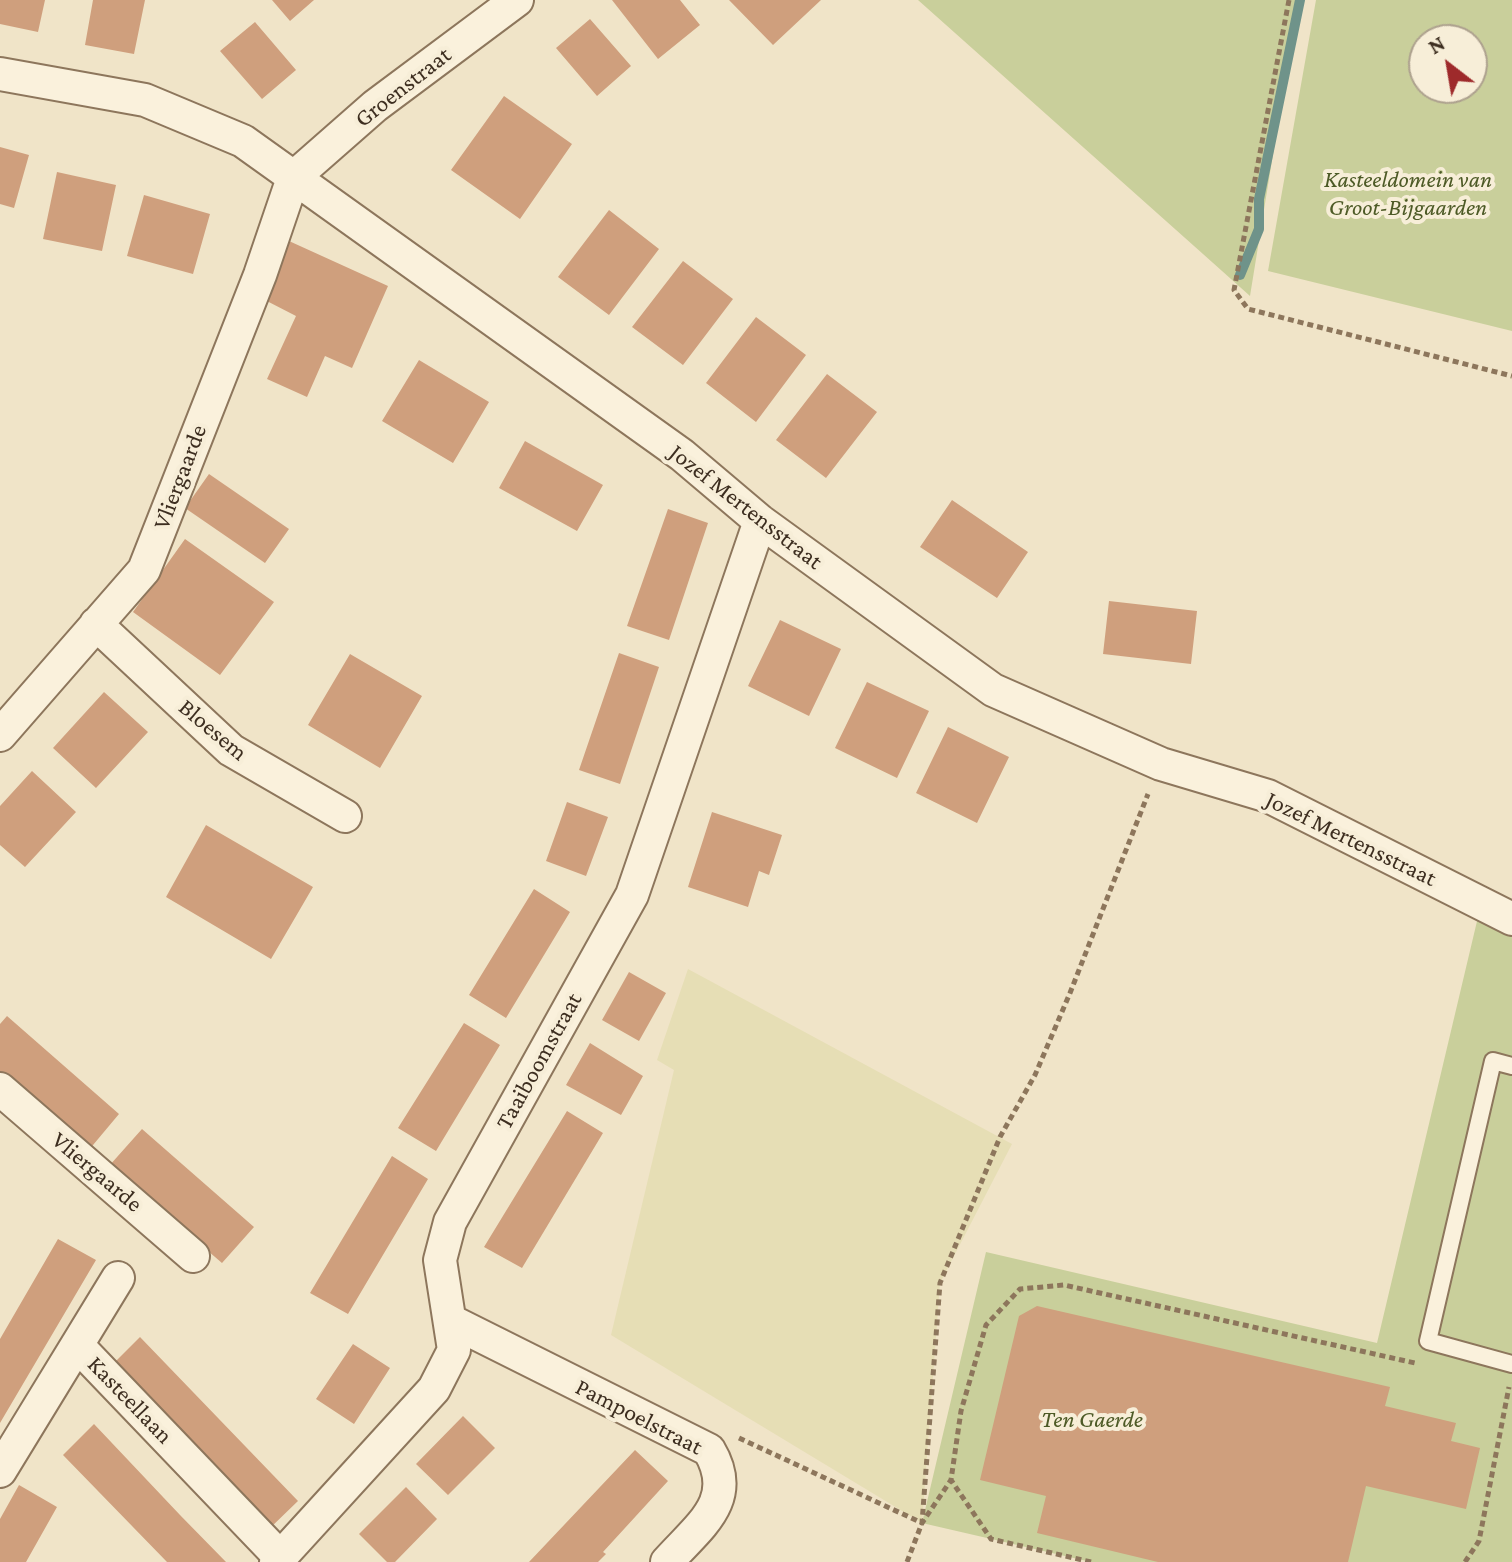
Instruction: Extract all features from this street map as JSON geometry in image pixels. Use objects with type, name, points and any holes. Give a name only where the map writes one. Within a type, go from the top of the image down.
[{"type":"street","name":"Groenstraat","points":[[293,178],[375,106],[517,0]]},
{"type":"street","name":"Jozef Mertensstraat","points":[[0,74],[145,100],[243,141],[682,455],[760,521],[993,690],[1161,764],[1268,796],[1512,919]]},
{"type":"street","name":"Vliergaarde","points":[[0,735],[144,570],[260,275],[293,178]]},
{"type":"street","name":"Taaiboomstraat","points":[[278,1560],[434,1389],[454,1350],[440,1260],[450,1222],[632,895],[760,521]]},
{"type":"street","name":"Bloesem","points":[[96,624],[231,750],[345,816]]},
{"type":"street","name":"Vliergaarde","points":[[0,1089],[193,1256]]},
{"type":"street","points":[[77,1345],[118,1278]]},
{"type":"street","name":"Pampoelstraat","points":[[451,1321],[709,1450],[719,1467],[717,1506],[667,1562]]},
{"type":"street","name":"Kasteellaan","points":[[0,1471],[77,1345],[278,1560]]},
{"type":"lane","points":[[1512,1066],[1493,1061],[1428,1341],[1512,1364]]},
{"type":"path","points":[[1289,0],[1234,290],[1248,309],[1512,376]]},
{"type":"path","points":[[922,1523],[940,1283],[1000,1137],[1035,1075],[1161,764]]},
{"type":"path","points":[[907,1562],[922,1523],[951,1480],[961,1411],[986,1325],[1020,1289],[1064,1285],[1421,1364]]},
{"type":"path","points":[[1465,1562],[1479,1541],[1510,1386],[1495,1382]]},
{"type":"path","points":[[709,1450],[738,1437],[922,1523]]},
{"type":"path","points":[[951,1480],[991,1539],[1091,1562]]},
{"type":"shaded area","points":[[688,969],[1012,1144],[940,1283],[922,1523],[611,1335],[674,1070],[657,1060]]},
{"type":"green space","points":[[918,0],[1298,0],[1250,296],[1203,254]]},
{"type":"green space","name":"Kasteeldomein van Groot-Bijgaarden","points":[[1316,0],[1512,0],[1512,331],[1268,271]]},
{"type":"green space","name":"Ten Gaerde","points":[[1478,917],[1512,934],[1512,1562],[1091,1562],[922,1523],[986,1252],[1377,1343]]},
{"type":"building","points":[[0,0],[45,0],[38,32],[0,24]]},
{"type":"building","points":[[93,0],[145,0],[134,54],[85,45]]},
{"type":"building","points":[[272,0],[314,0],[290,21]]},
{"type":"building","points":[[612,0],[680,0],[700,25],[658,59]]},
{"type":"building","points":[[729,0],[821,0],[773,45]]},
{"type":"building","points":[[590,19],[631,66],[597,96],[556,48]]},
{"type":"building","points":[[255,22],[296,70],[262,99],[220,51]]},
{"type":"building","points":[[504,96],[572,144],[520,219],[451,170]]},
{"type":"building","points":[[0,147],[29,155],[14,208],[0,204]]},
{"type":"building","points":[[57,172],[116,185],[102,251],[43,239]]},
{"type":"building","points":[[144,195],[210,214],[193,274],[127,256]]},
{"type":"building","points":[[609,210],[659,249],[609,315],[558,277]]},
{"type":"building","points":[[289,241],[388,286],[352,368],[325,356],[307,397],[267,379],[296,316],[261,298]]},
{"type":"building","points":[[683,261],[733,299],[683,365],[632,327]]},
{"type":"building","points":[[756,317],[806,355],[756,422],[706,383]]},
{"type":"building","points":[[419,360],[489,402],[453,463],[382,421]]},
{"type":"building","points":[[827,374],[877,412],[826,478],[776,440]]},
{"type":"building","points":[[525,441],[603,485],[577,531],[499,488]]},
{"type":"building","points":[[209,474],[289,529],[265,563],[185,508]]},
{"type":"building","points":[[952,500],[1028,552],[997,598],[920,547]]},
{"type":"building","points":[[668,509],[708,523],[669,640],[627,626]]},
{"type":"building","points":[[185,539],[274,602],[220,675],[133,612]]},
{"type":"building","points":[[1109,601],[1197,611],[1191,664],[1103,654]]},
{"type":"building","points":[[780,620],[841,649],[809,716],[748,686]]},
{"type":"building","points":[[619,653],[659,667],[620,784],[579,770]]},
{"type":"building","points":[[350,654],[422,696],[380,768],[308,725]]},
{"type":"building","points":[[867,682],[929,711],[897,778],[835,748]]},
{"type":"building","points":[[104,692],[148,732],[96,788],[53,748]]},
{"type":"building","points":[[948,727],[1009,757],[977,823],[916,793]]},
{"type":"building","points":[[32,771],[76,812],[25,867],[0,845],[0,806]]},
{"type":"building","points":[[567,802],[608,817],[586,876],[546,861]]},
{"type":"building","points":[[712,812],[782,835],[769,875],[759,871],[748,907],[688,887]]},
{"type":"building","points":[[206,825],[313,887],[271,959],[166,897]]},
{"type":"building","points":[[534,889],[570,912],[506,1018],[469,995]]},
{"type":"building","points":[[629,972],[666,993],[639,1041],[602,1020]]},
{"type":"building","points":[[7,1016],[119,1114],[88,1151],[0,1076],[0,1024]]},
{"type":"building","points":[[464,1023],[500,1045],[436,1151],[398,1128]]},
{"type":"building","points":[[590,1043],[643,1076],[621,1115],[566,1085]]},
{"type":"building","points":[[567,1111],[603,1133],[522,1268],[484,1247]]},
{"type":"building","points":[[142,1129],[254,1227],[222,1263],[109,1166]]},
{"type":"building","points":[[392,1156],[428,1179],[348,1314],[310,1293]]},
{"type":"building","points":[[58,1239],[96,1260],[0,1423],[0,1339]]},
{"type":"building","points":[[1037,1306],[1390,1387],[1385,1406],[1456,1423],[1451,1441],[1480,1448],[1466,1509],[1366,1486],[1348,1562],[1158,1562],[1037,1533],[1046,1496],[980,1480],[1019,1316]]},
{"type":"building","points":[[140,1337],[298,1501],[268,1530],[110,1367]]},
{"type":"building","points":[[353,1344],[390,1368],[354,1424],[316,1399]]},
{"type":"building","points":[[463,1416],[495,1448],[448,1495],[416,1464]]},
{"type":"building","points":[[94,1424],[226,1562],[167,1562],[63,1455]]},
{"type":"building","points":[[635,1450],[668,1481],[603,1552],[606,1554],[598,1562],[529,1562]]},
{"type":"building","points":[[19,1485],[57,1507],[26,1562],[0,1562],[0,1519]]},
{"type":"building","points":[[406,1487],[437,1519],[395,1562],[387,1562],[359,1534]]},
{"type":"waterway","points":[[1240,275],[1259,229],[1259,199],[1300,0]]}]
